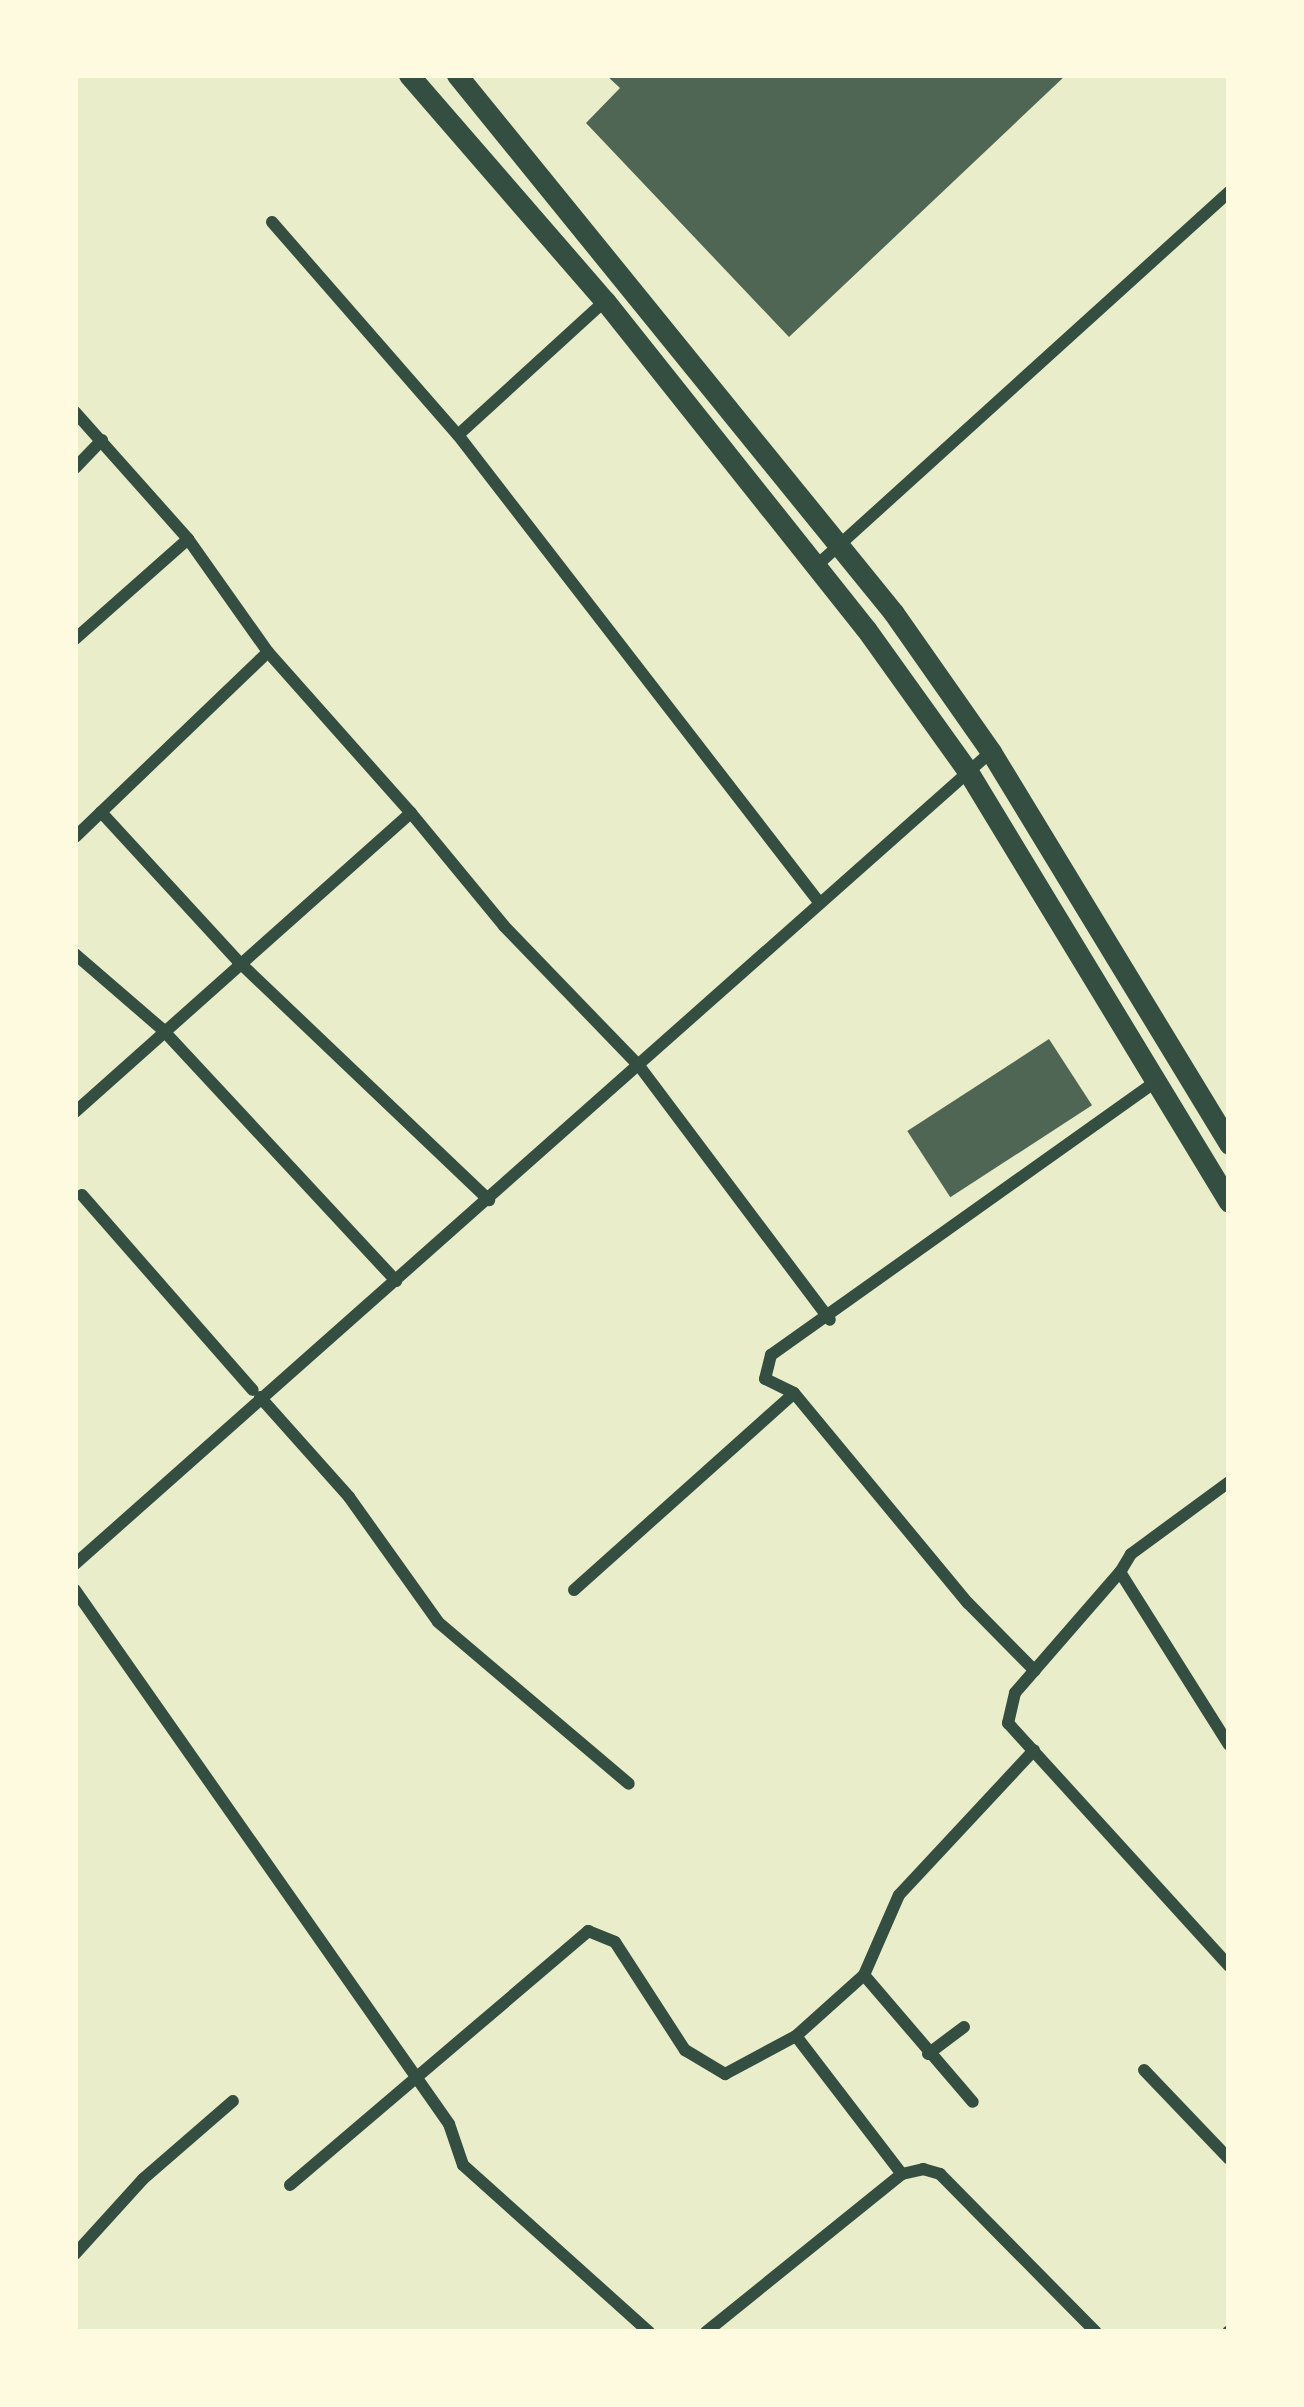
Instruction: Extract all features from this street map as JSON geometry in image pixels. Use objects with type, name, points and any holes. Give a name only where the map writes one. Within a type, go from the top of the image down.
[{"type":"main road","points":[[409,75],[604,301],[815,567],[967,770],[1229,1202]]},
{"type":"main road","points":[[457,75],[842,547],[991,752],[1229,1144]]},
{"type":"street","points":[[815,567],[1229,192]]},
{"type":"street","points":[[272,222],[458,435],[819,902]]},
{"type":"street","points":[[458,435],[604,301]]},
{"type":"street","points":[[75,412],[188,539],[268,652],[504,926],[640,1067],[830,1320]]},
{"type":"street","points":[[75,468],[102,440]]},
{"type":"street","points":[[75,639],[188,539]]},
{"type":"street","points":[[75,837],[268,652]]},
{"type":"street","points":[[75,1564],[257,1394],[397,1281],[991,752]]},
{"type":"street","points":[[100,812],[238,961],[489,1200]]},
{"type":"street","points":[[75,1112],[238,961],[411,813]]},
{"type":"street","points":[[75,954],[163,1029],[397,1281]]},
{"type":"street","points":[[1035,1670],[968,1603],[794,1393],[765,1379],[763,1367],[1157,1081]]},
{"type":"street","points":[[77,1194],[349,1497],[438,1622],[629,1784]]},
{"type":"street","points":[[574,1590],[794,1393]]},
{"type":"street","points":[[1229,1482],[1131,1554],[1016,1693],[1008,1723],[1229,1966]]},
{"type":"street","points":[[1120,1572],[1229,1745]]},
{"type":"street","points":[[75,1590],[449,2124],[463,2164],[649,2332]]},
{"type":"street","points":[[290,2185],[588,1931],[615,1942],[685,2050],[724,2074],[796,2036],[864,1975],[899,1895],[1034,1750]]},
{"type":"street","points":[[864,1975],[973,2102]]},
{"type":"street","points":[[928,2054],[964,2026]]},
{"type":"street","points":[[796,2036],[902,2174]]},
{"type":"street","points":[[1144,2070],[1229,2159]]},
{"type":"street","points":[[75,2254],[143,2179],[233,2102]]},
{"type":"street","points":[[706,2332],[902,2174],[940,2174],[1096,2332]]},
{"type":"building","points":[[606,75],[1066,75],[789,337],[586,123],[620,88]]},
{"type":"building","points":[[1049,1039],[1092,1105],[950,1197],[907,1131]]}]
